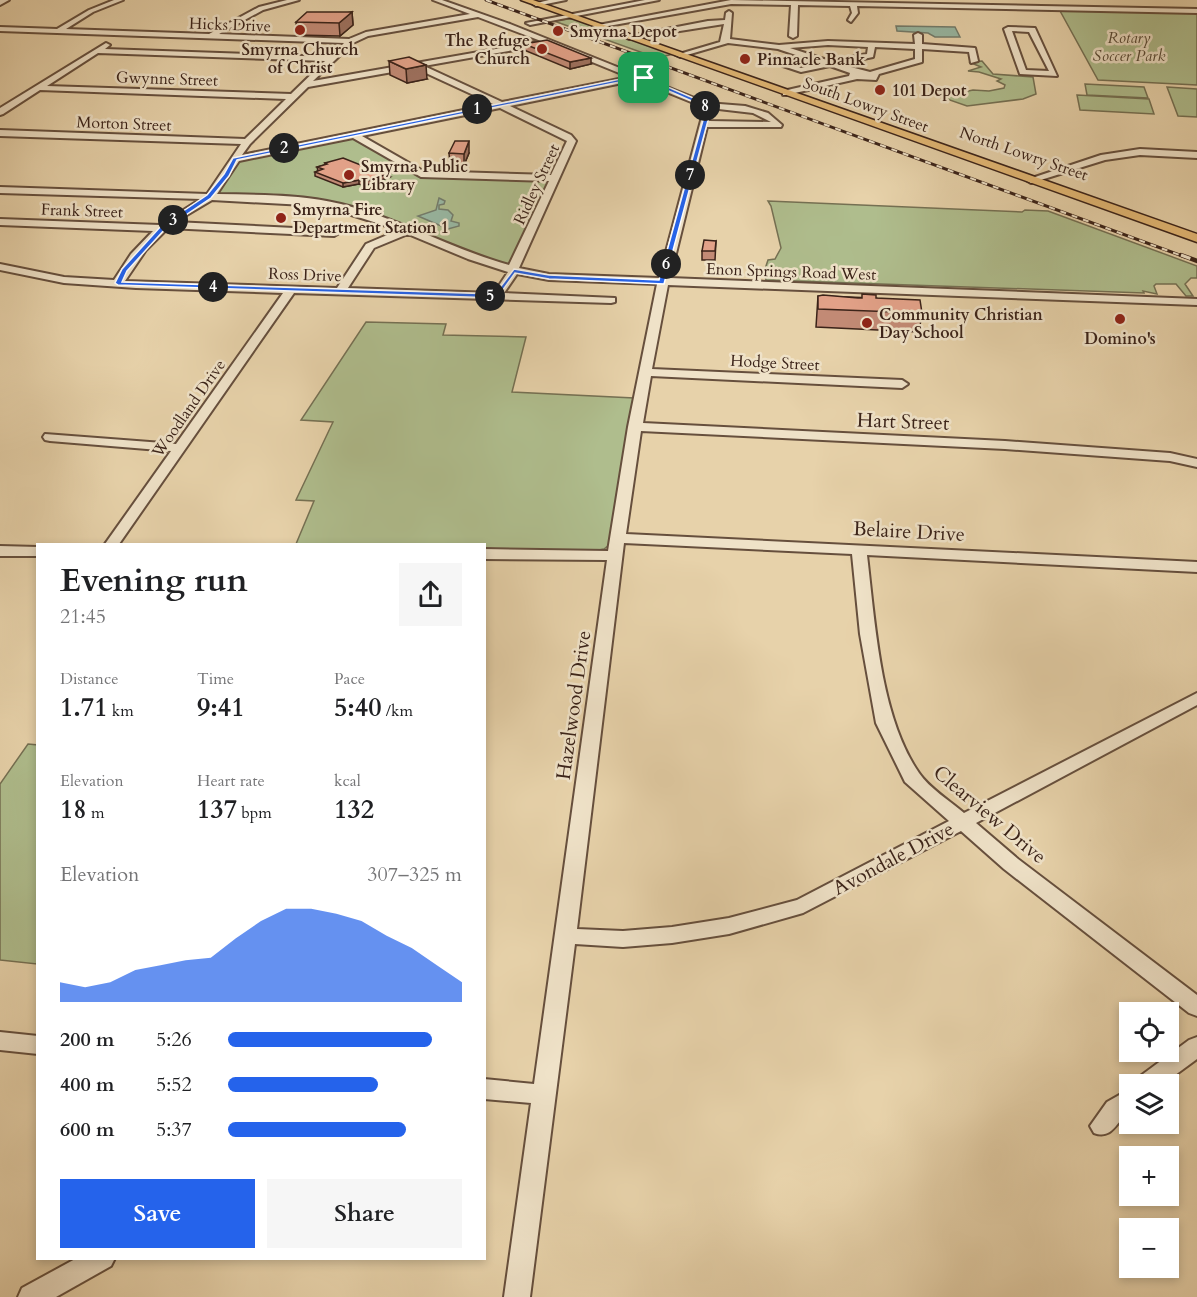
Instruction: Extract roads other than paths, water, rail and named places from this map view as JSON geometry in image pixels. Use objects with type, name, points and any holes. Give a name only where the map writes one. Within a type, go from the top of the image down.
[{"type":"main road","name":"South Lowry Street","points":[[525,0],[538,2],[790,92]]},
{"type":"main road","name":"North Lowry Street","points":[[790,92],[1036,178],[1197,229]]},
{"type":"main road","points":[[1036,178],[1197,238]]},
{"type":"street","points":[[0,3],[6,0]]},
{"type":"street","points":[[57,32],[91,11],[120,0]]},
{"type":"street","points":[[210,37],[261,8],[296,0]]},
{"type":"street","points":[[436,0],[492,20],[527,27],[551,41],[705,105],[742,108],[778,122],[778,125],[704,124]]},
{"type":"street","points":[[538,2],[563,0]]},
{"type":"street","points":[[603,0],[684,27]]},
{"type":"street","points":[[527,27],[573,15],[656,0]]},
{"type":"street","points":[[1058,0],[1071,8]]},
{"type":"street","points":[[601,25],[731,1],[935,3],[1024,8],[1197,11]]},
{"type":"street","points":[[726,41],[731,1]]},
{"type":"street","points":[[676,3],[693,8]]},
{"type":"street","points":[[793,36],[795,3]]},
{"type":"street","points":[[851,20],[855,13],[856,3]]},
{"type":"street","points":[[1024,8],[1032,30],[1054,74],[1023,72],[1008,30],[1032,30]]},
{"type":"street","points":[[118,283],[124,270],[165,226],[209,196],[227,175],[247,142],[350,41],[366,34],[477,15]]},
{"type":"street","points":[[633,36],[708,22],[728,22]]},
{"type":"street","name":"Hicks Drive","points":[[0,29],[350,41]]},
{"type":"street","points":[[0,112],[123,34]]},
{"type":"street","points":[[684,54],[714,48],[726,41],[779,47],[831,64],[855,76],[873,78],[876,75],[873,73],[919,60],[918,35]]},
{"type":"street","points":[[306,85],[551,41]]},
{"type":"street","points":[[779,47],[810,43],[969,48],[972,50],[974,61]]},
{"type":"street","points":[[816,59],[787,66],[801,70],[870,55],[872,45]]},
{"type":"street","points":[[97,51],[332,59]]},
{"type":"street","name":"Ridley Street","points":[[417,66],[568,137],[572,141],[514,264],[514,271],[497,296]]},
{"type":"street","points":[[790,92],[855,76]]},
{"type":"street","points":[[235,159],[640,77]]},
{"type":"street","name":"Gwynne Street","points":[[38,88],[294,97]]},
{"type":"street","name":"Hazelwood Drive","points":[[517,1297],[635,427],[662,282],[707,113],[705,105]]},
{"type":"street","name":"Morton Street","points":[[0,133],[247,142]]},
{"type":"street","points":[[353,134],[423,174],[555,178]]},
{"type":"street","points":[[1036,178],[1104,157],[1140,152],[1197,155]]},
{"type":"street","name":"Enon Springs Road West","points":[[0,189],[318,202],[356,211],[492,265],[549,277],[1197,302]]},
{"type":"street","name":"Frank Street","points":[[0,222],[334,233]]},
{"type":"street","points":[[340,291],[370,246],[406,231]]},
{"type":"street","name":"Ross Drive","points":[[0,267],[64,280],[118,283],[610,300]]},
{"type":"street","name":"Woodland Drive","points":[[113,543],[291,290]]},
{"type":"street","name":"Hodge Street","points":[[646,372],[902,384]]},
{"type":"street","name":"Hart Street","points":[[635,427],[1005,445],[1170,457],[1197,463]]},
{"type":"street","points":[[50,437],[180,448]]},
{"type":"street","name":"Hart Street","points":[[1170,457],[1197,453]]},
{"type":"street","name":"Belaire Drive","points":[[486,554],[617,547],[859,550],[1197,567]]},
{"type":"street","name":"Clearview Drive","points":[[859,550],[868,634],[885,723],[912,778],[1011,864],[1197,1007]]},
{"type":"street","points":[[0,551],[36,552]]},
{"type":"street","name":"Avondale Drive","points":[[565,936],[623,939],[672,935],[729,926],[803,906],[1197,698]]},
{"type":"street","points":[[0,1041],[36,1045]]},
{"type":"street","points":[[1160,1074],[1197,1046]]},
{"type":"street","points":[[486,1089],[543,1095]]},
{"type":"street","points":[[1102,1126],[1119,1106]]},
{"type":"street","points":[[31,1297],[98,1260]]},
{"type":"railway","points":[[486,0],[1185,257]]},
{"type":"railway","points":[[1181,255],[1197,261]]},
{"type":"place","name":"Smyrna Church of Christ","points":[[300,30]]},
{"type":"place","name":"Smyrna Depot","points":[[558,31]]},
{"type":"place","name":"The Refuge Church","points":[[542,49]]},
{"type":"place","name":"Pinnacle Bank","points":[[745,59]]},
{"type":"place","name":"101 Depot","points":[[880,90]]},
{"type":"place","name":"Smyrna Public Library","points":[[349,175]]},
{"type":"place","name":"Smyrna Fire Department Station 1","points":[[281,218]]},
{"type":"place","name":"Domino's","points":[[1120,319]]},
{"type":"place","name":"Community Christian Day School","points":[[867,323]]},
{"type":"park label","name":"Rotary Soccer Park","points":[[1129,46]]}]
